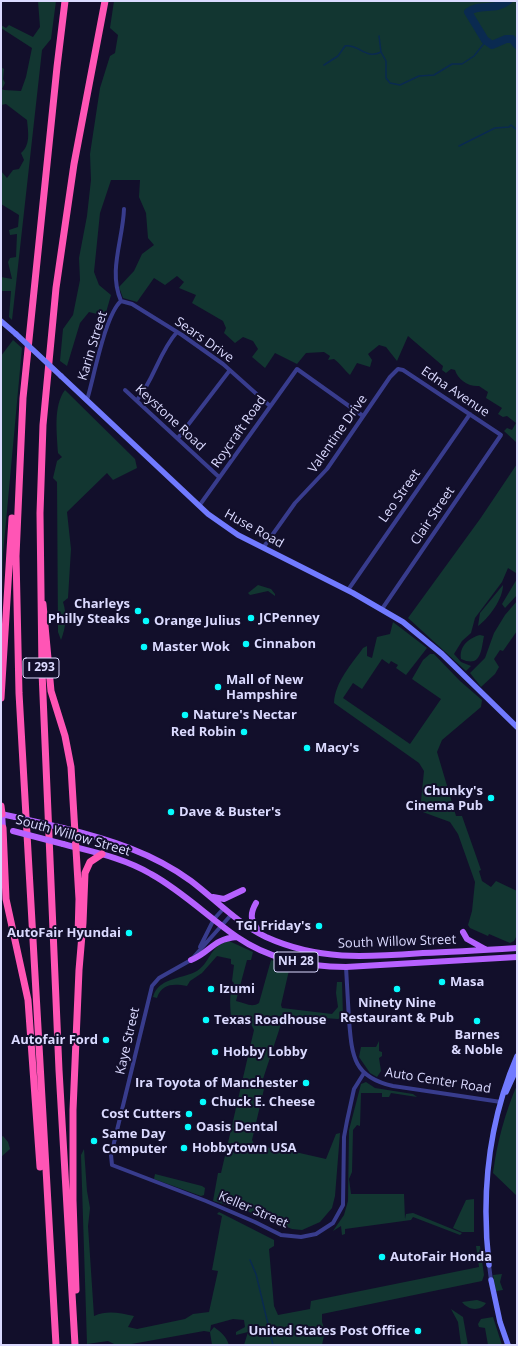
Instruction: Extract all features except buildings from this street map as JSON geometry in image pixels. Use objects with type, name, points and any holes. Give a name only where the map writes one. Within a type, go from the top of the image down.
[{"type":"highway","name":"I 293","points":[[55,1342],[17,646],[16,556],[19,450],[32,297],[65,1]]},
{"type":"highway","name":"I 293","points":[[75,1342],[59,1070],[42,672],[39,570],[40,512],[43,424],[56,288],[74,164],[105,1]]},
{"type":"highway","points":[[1,698],[10,540],[19,450]]},
{"type":"highway","points":[[39,570],[47,628],[51,691],[69,752],[76,847],[79,970]]},
{"type":"highway","points":[[1,806],[2,814]]},
{"type":"highway","points":[[2,828],[7,904],[28,1000],[41,1171],[48,1223]]},
{"type":"highway","points":[[74,1324],[76,1290],[73,1200],[73,1065],[79,970],[83,936],[85,873],[90,862],[102,854]]},
{"type":"main road","name":"South Willow Street","points":[[2,814],[75,831],[119,844],[148,856],[185,877],[208,894],[231,915],[264,936],[299,950],[338,956],[370,956],[517,947]]},
{"type":"main road","points":[[2,814],[2,828]]},
{"type":"main road","name":"South Willow Street","points":[[2,828],[124,860],[154,875],[237,937],[263,951],[285,959],[319,966],[346,967],[517,957]]},
{"type":"main road","points":[[208,894],[216,898],[224,898],[243,890]]},
{"type":"main road","points":[[256,903],[251,912],[251,919],[264,936]]},
{"type":"main road","points":[[463,932],[467,939],[485,950]]},
{"type":"main road","points":[[191,960],[202,954],[221,939],[237,937]]},
{"type":"street","points":[[121,301],[116,288],[114,272],[123,226],[124,209]]},
{"type":"street","name":"Sears Drive","points":[[121,301],[132,304],[177,332],[230,370],[270,406]]},
{"type":"street","name":"Karin Street","points":[[87,400],[107,328],[117,305],[121,301]]},
{"type":"street","name":"Huse Road","points":[[1,321],[199,506],[228,529],[382,609],[418,634],[442,654],[517,727]]},
{"type":"street","points":[[137,400],[143,392],[162,354],[177,332]]},
{"type":"street","name":"Roycraft Road","points":[[199,506],[297,369],[363,416]]},
{"type":"street","name":"Valentine Drive","points":[[263,548],[296,503],[327,469],[390,376],[398,369]]},
{"type":"street","name":"Edna Avenue","points":[[398,369],[408,372],[500,435]]},
{"type":"street","points":[[178,438],[230,370]]},
{"type":"street","name":"Keystone Road","points":[[125,390],[220,477]]},
{"type":"street","name":"Leo Street","points":[[348,590],[470,414]]},
{"type":"street","name":"Clair Street","points":[[382,609],[500,435]]},
{"type":"street","name":"Kaye Street","points":[[199,949],[214,919],[224,908]]},
{"type":"street","name":"Kaye Street","points":[[110,1161],[150,990],[159,978],[191,960],[199,949],[231,915]]},
{"type":"street","name":"Auto Center Road","points":[[346,967],[351,1048],[354,1059],[364,1073],[379,1082],[394,1086],[501,1102]]},
{"type":"street","points":[[508,1345],[500,1322],[489,1265],[485,1226],[486,1180],[490,1145],[507,1079],[517,1056]]},
{"type":"street","points":[[501,1102],[517,1068]]},
{"type":"street","name":"Keller Street","points":[[110,1161],[112,1165],[116,1167],[206,1201],[281,1235],[296,1237],[316,1234],[333,1223],[342,1205],[344,1137],[354,1089],[364,1073]]},
{"type":"green space","points":[[38,1],[56,1],[51,39],[42,50],[12,320],[9,317],[11,291],[1,291],[1,277],[12,279],[8,262],[10,258],[16,257],[17,234],[10,235],[9,230],[18,227],[19,215],[1,204],[1,171],[7,178],[13,170],[19,169],[24,160],[21,153],[28,142],[28,133],[27,120],[6,104],[1,105],[1,67],[4,69],[3,79],[5,83],[2,89],[21,91],[26,77],[32,48],[1,28],[1,25],[6,28],[9,25],[33,37],[40,27]]},
{"type":"green space","points":[[114,1],[517,1],[517,443],[504,431],[507,428],[512,430],[516,423],[507,416],[503,417],[498,414],[502,408],[486,398],[488,392],[479,386],[468,384],[461,380],[456,374],[455,370],[451,369],[446,373],[442,370],[443,366],[408,336],[397,361],[386,347],[379,345],[368,354],[372,360],[370,367],[357,363],[350,375],[334,359],[328,360],[330,356],[324,352],[306,353],[297,364],[275,353],[265,368],[252,357],[258,349],[253,341],[243,337],[235,343],[224,333],[226,328],[223,321],[192,303],[196,295],[179,288],[184,282],[177,276],[165,285],[154,278],[137,302],[123,298],[119,287],[134,271],[142,254],[154,245],[148,238],[146,213],[139,197],[140,180],[111,180],[100,213],[94,272],[99,285],[111,295],[105,316],[89,312],[80,323],[67,366],[60,361],[63,329],[73,315],[80,280],[79,258],[87,216],[91,180],[90,154],[100,88],[110,56],[115,53],[118,35],[110,28]]},
{"type":"green space","points":[[13,340],[22,348],[3,554],[1,638],[1,356]]},
{"type":"green space","points":[[65,390],[135,459],[137,468],[113,480],[107,473],[67,512],[71,549],[68,598],[63,602],[65,621],[61,640],[58,632],[57,482],[53,478],[57,461],[62,457],[58,453],[57,412],[61,396]]},
{"type":"green space","points":[[517,464],[517,571],[516,573],[508,568],[502,582],[475,618],[471,633],[462,641],[454,654],[461,662],[471,666],[466,671],[408,618],[480,519]]},
{"type":"green space","points":[[517,579],[517,595],[505,608],[502,604]]},
{"type":"green space","points":[[258,585],[271,589],[275,596],[268,591],[250,595],[248,593]]},
{"type":"green space","points":[[503,585],[501,596],[495,608],[478,626],[480,613]]},
{"type":"green space","points":[[517,601],[517,631],[503,651],[500,650],[494,659],[499,667],[495,674],[481,687],[470,673],[485,658],[494,633],[505,615]]},
{"type":"green space","points":[[393,622],[427,648],[406,675],[396,668],[398,665],[391,661],[389,664],[382,659],[362,689],[353,683],[343,698],[410,744],[441,699],[412,679],[423,660],[430,654],[434,654],[460,681],[482,700],[481,707],[442,740],[437,752],[456,816],[462,816],[481,870],[479,871],[482,881],[491,887],[496,881],[517,891],[517,935],[514,941],[510,943],[489,934],[488,936],[470,928],[468,925],[472,911],[475,882],[458,834],[450,822],[420,811],[424,771],[419,763],[334,703],[337,688],[344,674],[363,648],[367,646],[367,656],[372,658],[377,637],[390,634]]},
{"type":"green space","points":[[480,635],[484,636],[481,652],[476,660],[468,661],[461,659],[463,646],[472,638]]},
{"type":"green space","points":[[229,941],[253,952],[251,960],[247,960],[236,1001],[251,1005],[259,1003],[271,960],[290,966],[281,1005],[282,1008],[332,1014],[338,1007],[336,993],[337,982],[342,982],[343,1017],[338,1019],[284,1015],[261,1085],[264,1089],[252,1140],[254,1144],[270,1148],[274,1154],[282,1149],[326,1159],[336,1134],[340,1133],[335,1196],[332,1208],[320,1222],[302,1230],[292,1229],[244,1210],[213,1201],[218,1173],[221,1173],[254,1030],[250,1022],[231,1015],[230,999],[232,986],[234,983],[232,981],[234,965],[231,964],[231,959],[217,956],[202,973],[190,981],[187,986],[173,985],[165,987],[159,993],[157,998],[153,997],[160,986],[165,983],[200,969],[217,947],[222,943]]},
{"type":"green space","points":[[379,1041],[379,1051],[382,1052],[382,1056],[379,1058],[381,1071],[377,1077],[370,1073],[359,1057],[361,1047],[376,1047]]},
{"type":"green space","points":[[366,1082],[375,1088],[413,1094],[417,1097],[391,1093],[389,1097],[382,1097],[382,1093],[361,1093],[360,1126],[357,1125],[353,1130],[352,1172],[349,1179],[351,1194],[404,1194],[405,1219],[406,1214],[413,1213],[462,1233],[460,1235],[413,1217],[411,1220],[345,1229],[345,1234],[342,1235],[341,1226],[333,1231],[344,1215],[348,1201],[349,1130],[361,1084]]},
{"type":"green space","points":[[517,1085],[517,1196],[493,1173],[502,1128]]},
{"type":"green space","points":[[3,1136],[8,1142],[10,1149],[1,1157],[1,1137]]},
{"type":"green space","points":[[84,1149],[87,1191],[90,1208],[88,1226],[94,1316],[104,1313],[118,1313],[134,1316],[128,1327],[137,1329],[185,1319],[193,1314],[209,1312],[218,1271],[212,1270],[222,1216],[217,1214],[219,1212],[274,1240],[274,1246],[269,1249],[274,1306],[278,1315],[310,1309],[311,1301],[479,1267],[476,1246],[480,1246],[484,1275],[482,1281],[322,1314],[322,1322],[325,1331],[322,1345],[244,1345],[248,1332],[236,1335],[236,1332],[245,1327],[244,1320],[233,1319],[211,1325],[210,1332],[204,1331],[126,1345],[116,1345],[108,1341],[87,1344],[81,1155]]},
{"type":"green space","points":[[155,1174],[202,1186],[205,1188],[204,1195],[201,1196],[154,1179]]},
{"type":"green space","points":[[474,1199],[474,1232],[462,1232],[453,1228],[466,1200]]},
{"type":"green space","points":[[502,1274],[500,1282],[503,1290],[496,1291],[493,1275]]},
{"type":"green space","points":[[477,1300],[486,1303],[481,1308],[474,1309],[467,1307],[462,1302]]},
{"type":"green space","points":[[451,1309],[463,1317],[468,1345],[461,1345],[458,1322]]},
{"type":"green space","points":[[493,1317],[502,1345],[488,1345],[485,1328],[479,1327],[478,1324],[481,1319]]},
{"type":"green space","points":[[214,1327],[227,1339],[229,1345],[212,1345],[210,1332]]},
{"type":"waterway","points":[[508,1],[498,6],[477,8],[468,12],[485,40],[492,45],[506,39],[512,39],[517,45]]},
{"type":"waterway","points":[[379,36],[381,52]]},
{"type":"waterway","points":[[324,65],[338,56],[345,46],[354,47],[371,54],[381,52],[386,61],[386,78],[390,83],[400,85],[419,76],[434,75],[452,64],[462,64],[474,56],[486,41]]},
{"type":"waterway","points":[[459,146],[495,128],[509,127],[511,125],[517,130]]},
{"type":"waterway","points":[[250,1260],[256,1274],[273,1345]]},
{"type":"place","name":"Charleys Philly Steaks","points":[[138,611]]},
{"type":"place","name":"JCPenney","points":[[251,618]]},
{"type":"place","name":"Orange Julius","points":[[146,621]]},
{"type":"place","name":"Cinnabon","points":[[246,644]]},
{"type":"place","name":"Master Wok","points":[[144,647]]},
{"type":"place","name":"Mall of New Hampshire","points":[[218,687]]},
{"type":"place","name":"Nature's Nectar","points":[[185,715]]},
{"type":"place","name":"Red Robin","points":[[244,732]]},
{"type":"place","name":"Macy's","points":[[307,748]]},
{"type":"place","name":"Chunky's Cinema Pub","points":[[491,798]]},
{"type":"place","name":"Dave & Buster's","points":[[171,812]]},
{"type":"place","name":"TGI Friday's","points":[[319,926]]},
{"type":"place","name":"AutoFair Hyundai","points":[[129,933]]},
{"type":"place","name":"Masa","points":[[442,982]]},
{"type":"place","name":"Izumi","points":[[211,989]]},
{"type":"place","name":"Ninety Nine Restaurant & Pub","points":[[397,989]]},
{"type":"place","name":"Texas Roadhouse","points":[[206,1020]]},
{"type":"place","name":"Barnes & Noble","points":[[477,1021]]},
{"type":"place","name":"Autofair Ford","points":[[106,1040]]},
{"type":"place","name":"Hobby Lobby","points":[[215,1052]]},
{"type":"place","name":"Ira Toyota of Manchester","points":[[306,1083]]},
{"type":"place","name":"Chuck E. Cheese","points":[[203,1102]]},
{"type":"place","name":"Cost Cutters","points":[[189,1114]]},
{"type":"place","name":"Oasis Dental","points":[[188,1127]]},
{"type":"place","name":"Same Day Computer","points":[[94,1141]]},
{"type":"place","name":"Hobbytown USA","points":[[184,1148]]},
{"type":"place","name":"AutoFair Honda","points":[[382,1257]]},
{"type":"place","name":"United States Post Office","points":[[418,1331]]}]
